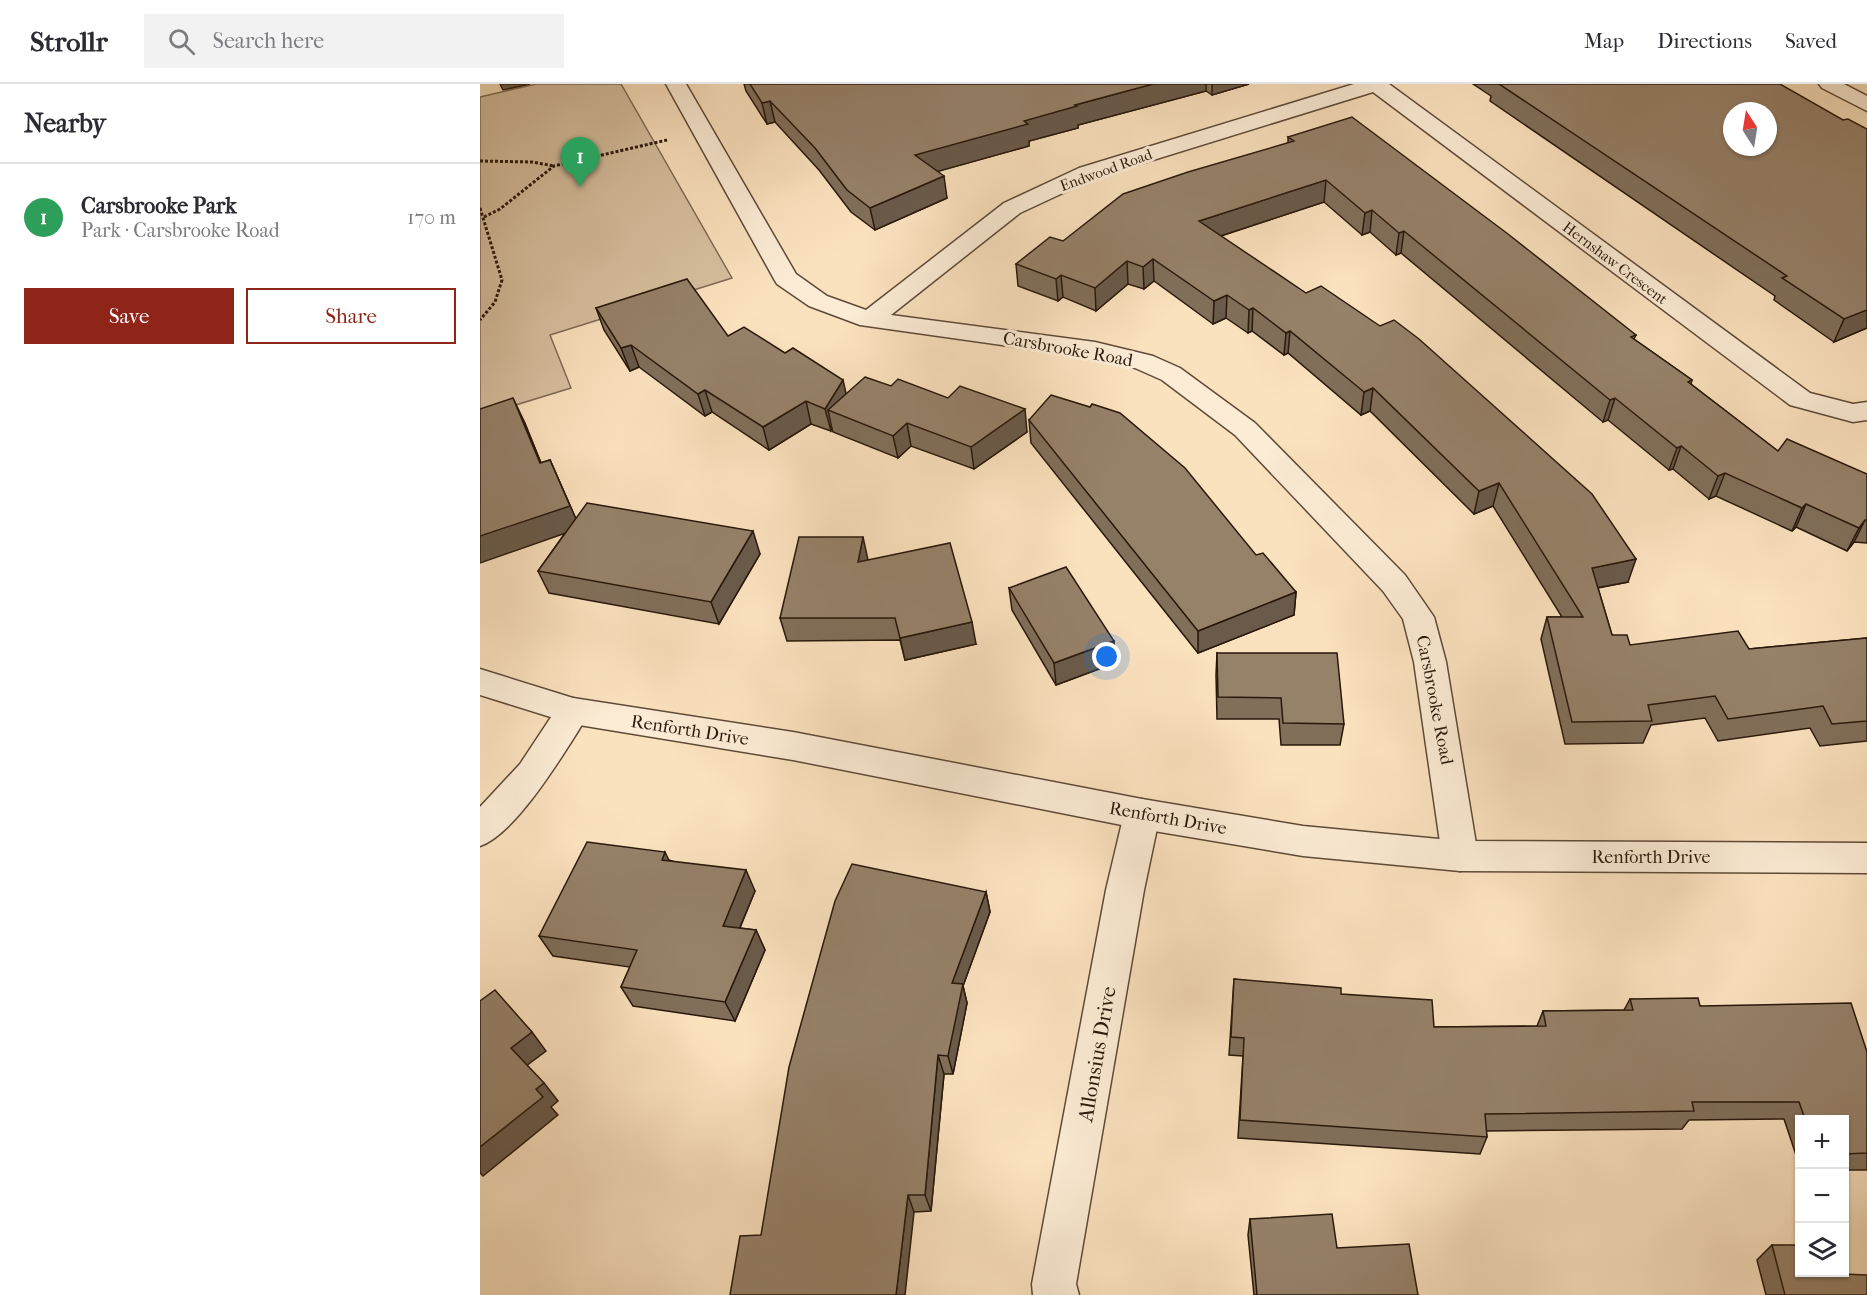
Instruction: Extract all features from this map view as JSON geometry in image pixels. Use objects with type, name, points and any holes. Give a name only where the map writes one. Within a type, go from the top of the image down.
[{"type":"street","name":"Carsbrooke Road","points":[[676,84],[786,279],[818,301],[869,320],[1095,350],[1144,362],[1171,375],[1245,429],[1394,583],[1418,617],[1430,662],[1460,856]]},
{"type":"street","name":"Endwood Road","points":[[869,320],[1012,208],[1044,193],[1087,173],[1376,84]]},
{"type":"street","name":"Hernshaw Crescent","points":[[1376,84],[1800,399],[1853,413],[1867,411]]},
{"type":"street","points":[[1829,84],[1867,105]]},
{"type":"street","name":"Renforth Drive","points":[[480,682],[573,711],[793,746],[1142,814],[1303,841],[1460,856],[1867,858]]},
{"type":"street","points":[[480,831],[532,774],[573,711]]},
{"type":"street","name":"Allonsius Drive","points":[[1056,1295],[1054,1284],[1125,890],[1142,814]]},
{"type":"path","points":[[480,161],[532,162],[554,166],[703,132]]},
{"type":"path","points":[[484,217],[500,209],[554,166]]},
{"type":"path","points":[[480,208],[502,280],[501,291],[494,304],[480,320]]},
{"type":"shaded area","points":[[536,84],[621,84],[732,278],[550,335],[571,388],[480,416],[480,97]]},
{"type":"building","points":[[750,84],[1153,84],[1024,121],[1028,124],[915,155],[944,176],[870,208],[847,190],[815,148],[770,101],[762,103]]},
{"type":"building","points":[[1499,84],[1780,84],[1843,120],[1848,119],[1867,129],[1867,310],[1844,319],[1782,278],[1787,276]]},
{"type":"building","points":[[1352,117],[1508,234],[1636,335],[1631,337],[1692,380],[1688,382],[1778,451],[1787,439],[1867,474],[1867,520],[1859,528],[1806,504],[1802,508],[1725,473],[1718,476],[1681,446],[1677,448],[1615,398],[1610,400],[1404,231],[1399,233],[1372,210],[1365,213],[1326,180],[1199,221],[1306,293],[1321,286],[1380,326],[1394,320],[1419,339],[1592,494],[1636,559],[1592,568],[1612,635],[1627,635],[1630,645],[1738,631],[1749,649],[1867,638],[1867,721],[1832,724],[1823,706],[1728,719],[1715,696],[1648,705],[1652,721],[1572,722],[1547,617],[1583,617],[1499,483],[1479,491],[1373,388],[1364,392],[1290,331],[1286,333],[1253,308],[1249,310],[1227,295],[1214,301],[1153,259],[1143,267],[1127,261],[1095,288],[1061,275],[1056,279],[1016,264],[1050,237],[1063,241],[1123,194],[1294,141],[1288,137]]},
{"type":"building","points":[[687,279],[728,336],[744,327],[785,353],[793,348],[843,380],[825,409],[806,401],[763,427],[705,390],[698,394],[631,345],[621,348],[596,308]]},
{"type":"building","points":[[865,377],[891,386],[898,379],[948,398],[960,386],[1025,409],[971,447],[907,423],[893,436],[828,410]]},
{"type":"building","points":[[1051,395],[1120,413],[1185,468],[1256,555],[1263,553],[1296,592],[1198,631],[1029,420]]},
{"type":"building","points":[[513,398],[540,463],[550,460],[570,506],[480,536],[480,409]]},
{"type":"building","points":[[587,503],[753,531],[711,602],[538,571]]},
{"type":"building","points":[[799,537],[863,537],[858,562],[950,543],[972,622],[900,638],[895,618],[780,618]]},
{"type":"building","points":[[1066,567],[1114,641],[1054,663],[1009,588]]},
{"type":"building","points":[[1217,653],[1337,653],[1344,724],[1283,723],[1281,698],[1218,697]]},
{"type":"building","points":[[587,842],[665,852],[662,860],[746,870],[723,926],[756,930],[725,1002],[621,987],[637,950],[539,936]]},
{"type":"building","points":[[852,864],[986,892],[952,983],[963,984],[948,1056],[938,1055],[925,1195],[908,1195],[896,1295],[730,1295],[740,1236],[761,1235],[789,1067],[835,901]]},
{"type":"building","points":[[1234,979],[1341,988],[1341,994],[1432,1000],[1434,1027],[1546,1026],[1543,1011],[1633,1010],[1630,999],[1698,998],[1700,1006],[1851,1003],[1867,1052],[1867,1153],[1849,1154],[1849,1115],[1804,1115],[1799,1102],[1692,1102],[1694,1111],[1485,1114],[1487,1137],[1240,1120],[1244,1038],[1231,1037]]},
{"type":"building","points":[[495,990],[532,1032],[511,1048],[544,1083],[536,1089],[543,1097],[480,1147],[480,1001]]},
{"type":"building","points":[[1332,1214],[1337,1248],[1409,1244],[1418,1295],[1257,1295],[1250,1219]]},
{"type":"building","points":[[1772,1245],[1795,1245],[1795,1277],[1867,1275],[1867,1295],[1785,1295]]},
{"type":"place","name":"Carsbrooke Park","points":[[580,187]]}]
